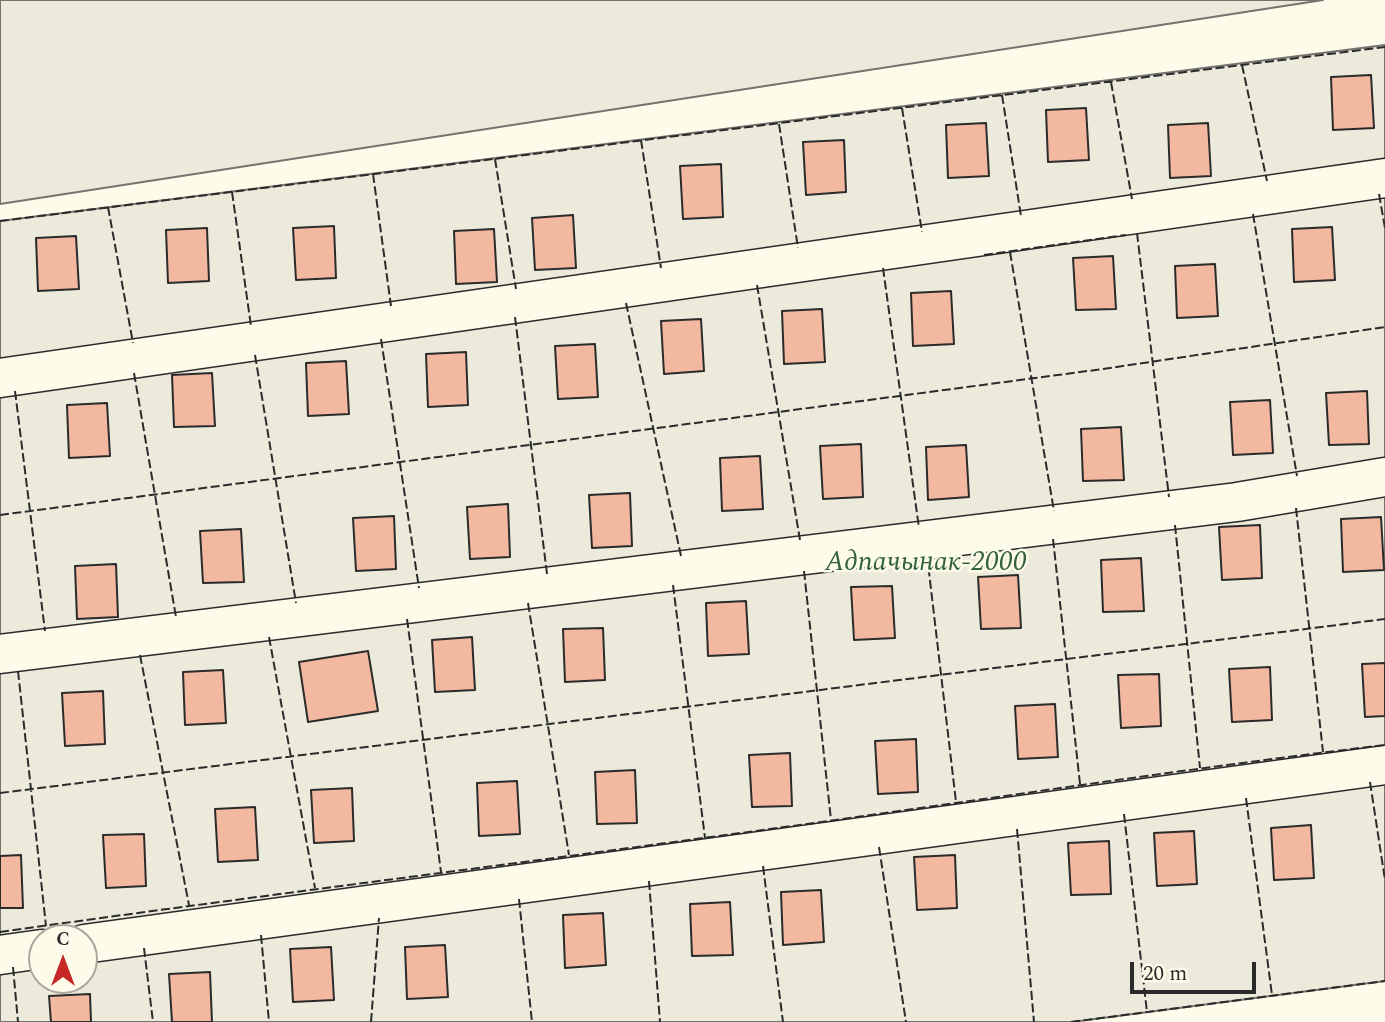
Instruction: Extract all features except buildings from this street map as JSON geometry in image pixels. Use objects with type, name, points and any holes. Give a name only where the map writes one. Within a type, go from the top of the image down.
[{"type":"lane","points":[[0,378],[1385,178]]},
{"type":"lane","points":[[0,654],[1237,502],[1385,477]]},
{"type":"lane","points":[[98,942],[1385,765]]},
{"type":"lane","points":[[0,955],[28,951]]},
{"type":"green space","points":[[0,0],[1323,0],[0,204]]},
{"type":"green space","name":"Адпачынак-2000","points":[[1385,45],[1385,981],[1072,1022],[0,1022],[0,221]]},
{"type":"fence","points":[[0,221],[1385,47]]},
{"type":"fence","points":[[1242,65],[1267,181]]},
{"type":"fence","points":[[1111,82],[1132,199]]},
{"type":"fence","points":[[1002,95],[1021,216]]},
{"type":"fence","points":[[902,108],[922,232]]},
{"type":"fence","points":[[779,124],[798,248]]},
{"type":"fence","points":[[641,140],[661,268]]},
{"type":"fence","points":[[495,159],[516,289]]},
{"type":"fence","points":[[373,174],[391,306]]},
{"type":"fence","points":[[232,192],[251,326]]},
{"type":"fence","points":[[1379,194],[1385,228]]},
{"type":"fence","points":[[108,207],[133,343]]},
{"type":"fence","points":[[1253,214],[1297,476]]},
{"type":"fence","points":[[1137,233],[1169,497]]},
{"type":"fence","points":[[984,255],[1126,235]]},
{"type":"fence","points":[[1010,252],[1054,511]]},
{"type":"fence","points":[[883,268],[919,528]]},
{"type":"fence","points":[[757,285],[800,540]]},
{"type":"fence","points":[[626,303],[681,556]]},
{"type":"fence","points":[[515,317],[547,574]]},
{"type":"fence","points":[[0,515],[1103,369],[1385,327]]},
{"type":"fence","points":[[381,339],[419,588]]},
{"type":"fence","points":[[255,355],[296,603]]},
{"type":"fence","points":[[134,373],[176,617]]},
{"type":"fence","points":[[15,391],[45,631]]},
{"type":"fence","points":[[1296,508],[1323,752]]},
{"type":"fence","points":[[1175,525],[1200,768]]},
{"type":"fence","points":[[1053,539],[1080,784]]},
{"type":"fence","points":[[927,555],[956,802]]},
{"type":"fence","points":[[804,571],[831,820]]},
{"type":"fence","points":[[673,585],[705,838]]},
{"type":"fence","points":[[528,603],[569,855]]},
{"type":"fence","points":[[407,619],[441,872]]},
{"type":"fence","points":[[0,793],[1385,619]]},
{"type":"fence","points":[[269,637],[315,888]]},
{"type":"fence","points":[[140,655],[189,905]]},
{"type":"fence","points":[[18,671],[46,924]]},
{"type":"fence","points":[[0,932],[1385,745]]},
{"type":"fence","points":[[1370,782],[1385,880]]},
{"type":"fence","points":[[1246,798],[1272,995]]},
{"type":"fence","points":[[1124,814],[1147,1012]]},
{"type":"fence","points":[[1017,829],[1034,1022]]},
{"type":"fence","points":[[879,847],[906,1022]]},
{"type":"fence","points":[[763,866],[783,1022]]},
{"type":"fence","points":[[649,881],[660,1022]]},
{"type":"fence","points":[[519,899],[532,1022]]},
{"type":"fence","points":[[371,1022],[379,918]]},
{"type":"fence","points":[[261,935],[269,1022]]},
{"type":"fence","points":[[144,948],[153,1022]]},
{"type":"fence","points":[[13,967],[18,1022]]},
{"type":"fence","points":[[1071,1022],[1385,981]]}]
